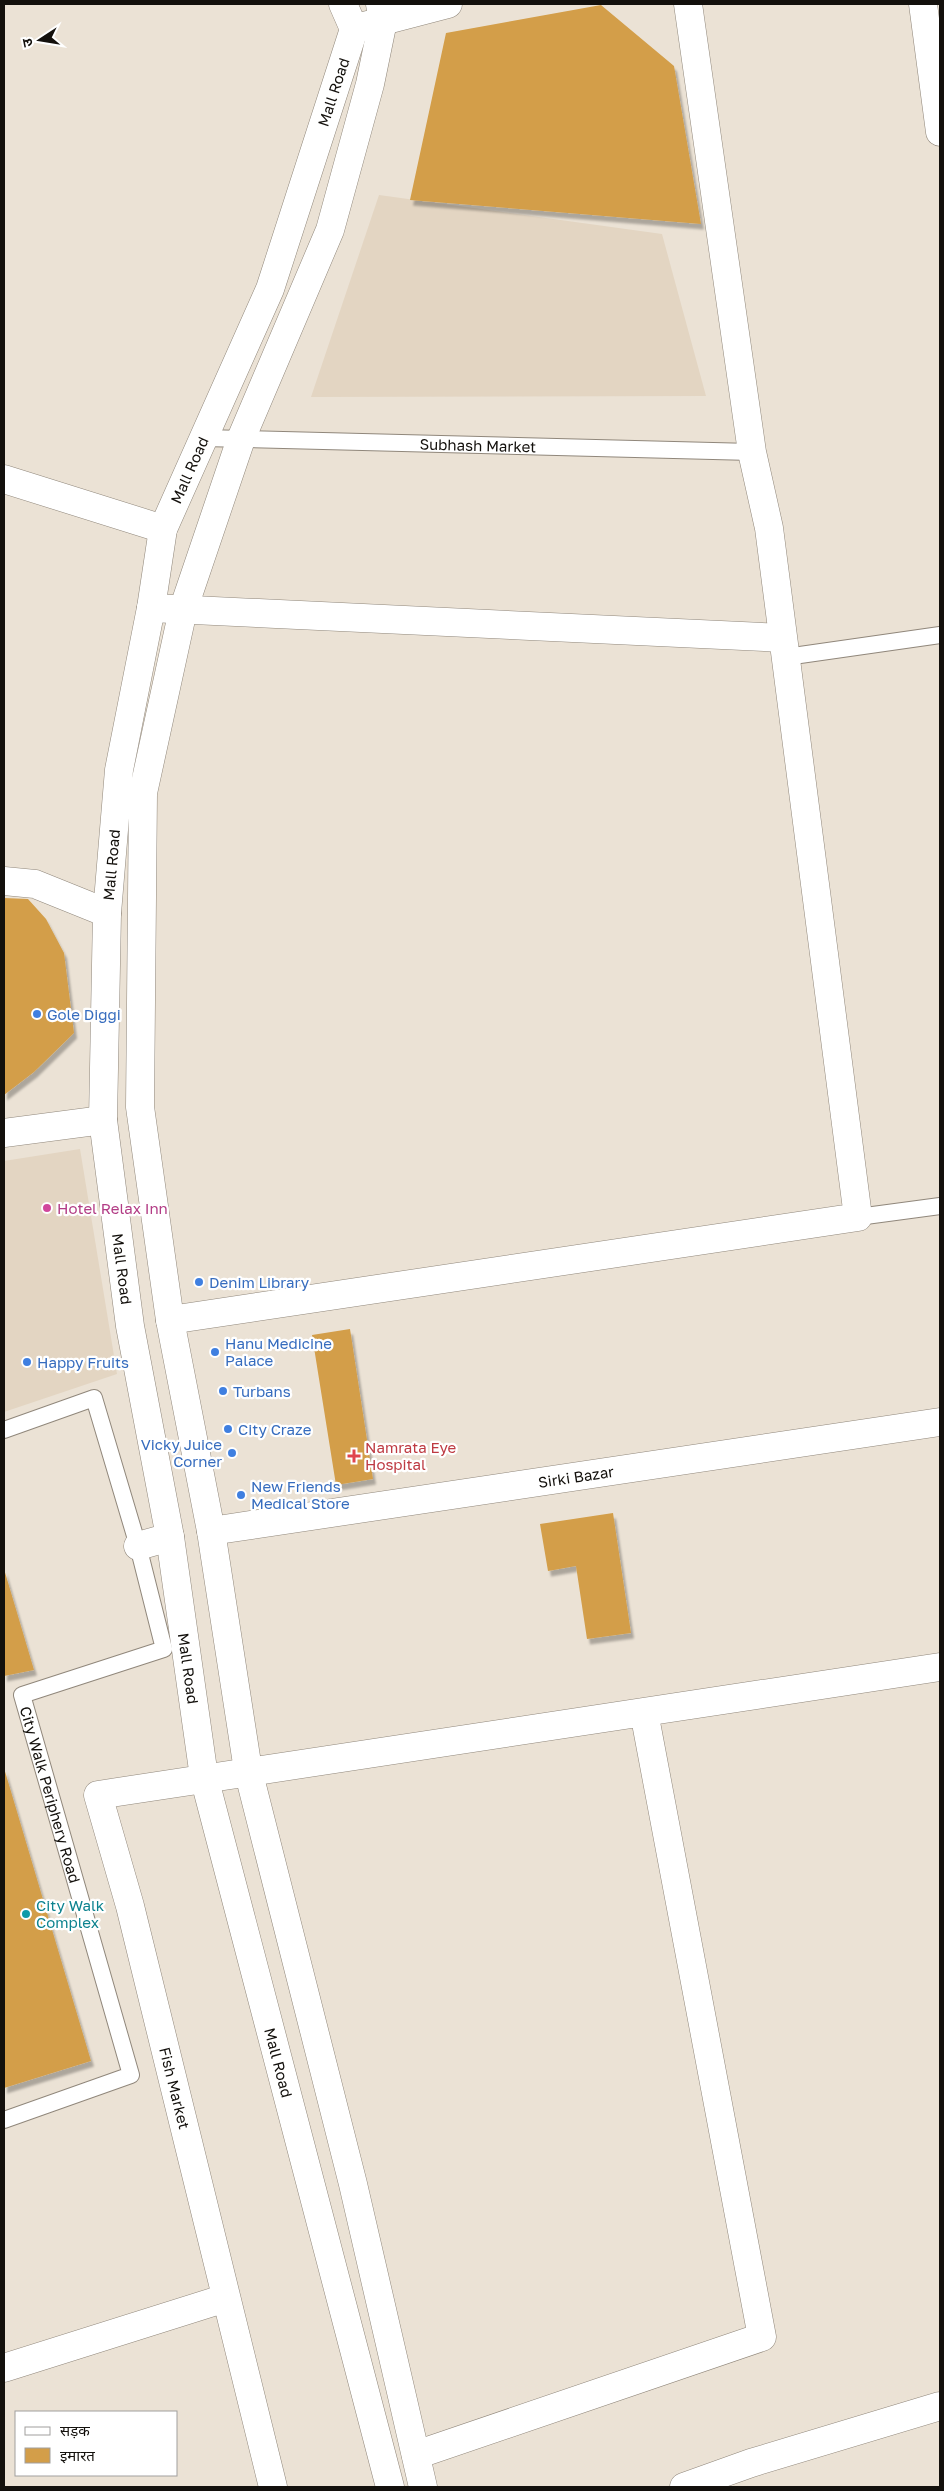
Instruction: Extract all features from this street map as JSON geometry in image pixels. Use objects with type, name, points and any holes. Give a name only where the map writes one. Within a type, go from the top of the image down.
[{"type":"street","points":[[343,4],[354,29],[382,12],[448,4]]},
{"type":"street","points":[[170,1320],[858,1217],[769,528],[752,452],[688,4]]},
{"type":"street","points":[[923,4],[940,132]]},
{"type":"street","points":[[382,12],[370,84],[330,230],[241,439],[182,610],[143,793],[140,1107],[170,1320],[212,1531],[248,1770],[353,2184],[422,2487]]},
{"type":"street","name":"Mall Road","points":[[354,29],[270,289],[163,529],[151,608],[119,770],[107,913],[103,1120],[130,1326],[170,1537],[204,1777],[390,2487]]},
{"type":"street","points":[[4,479],[163,529]]},
{"type":"street","points":[[151,608],[785,648]]},
{"type":"street","points":[[4,881],[35,884],[107,913]]},
{"type":"street","points":[[4,1133],[103,1120]]},
{"type":"street","name":"Sirki Bazar","points":[[212,1531],[940,1422]]},
{"type":"street","points":[[138,1546],[170,1537]]},
{"type":"street","points":[[204,1777],[940,1667]]},
{"type":"street","points":[[416,2455],[762,2337],[644,1712]]},
{"type":"street","name":"Fish Market","points":[[204,1777],[98,1795],[130,1906],[273,2487]]},
{"type":"street","points":[[4,2368],[226,2298]]},
{"type":"street","points":[[684,2487],[751,2463],[940,2406]]},
{"type":"lane","name":"Subhash Market","points":[[203,438],[752,452]]},
{"type":"lane","points":[[785,648],[940,635]]},
{"type":"lane","points":[[858,1217],[940,1206]]},
{"type":"lane","name":"City Walk Periphery Road","points":[[4,1430],[94,1398],[138,1546],[164,1648],[22,1695],[131,2075],[4,2120]]},
{"type":"shaded area","points":[[379,195],[662,234],[706,396],[311,397]]},
{"type":"shaded area","points":[[80,1149],[117,1374],[4,1412],[4,1161]]},
{"type":"building","points":[[601,5],[674,66],[701,224],[410,200],[446,33]]},
{"type":"building","name":"Gole Diggi","points":[[4,898],[28,899],[46,919],[64,953],[74,1033],[34,1072],[4,1095]]},
{"type":"building","points":[[350,1329],[373,1479],[336,1485],[312,1335]]},
{"type":"building","points":[[613,1513],[631,1633],[587,1639],[576,1566],[548,1571],[540,1524]]},
{"type":"building","points":[[4,1569],[34,1670],[4,1676]]},
{"type":"building","name":"City Walk Complex","points":[[4,1768],[91,2061],[4,2088]]},
{"type":"place","name":"Gole Diggi","points":[[37,1014]]},
{"type":"place","name":"Hotel Relax Inn","points":[[47,1208]]},
{"type":"place","name":"Denim Library","points":[[199,1282]]},
{"type":"place","name":"Hanu Medicine Palace","points":[[215,1352]]},
{"type":"place","name":"Happy Fruits","points":[[27,1362]]},
{"type":"place","name":"Turbans","points":[[223,1391]]},
{"type":"place","name":"City Craze","points":[[228,1429]]},
{"type":"place","name":"Vicky Juice Corner","points":[[232,1453]]},
{"type":"place","name":"Namrata Eye Hospital","points":[[354,1456]]},
{"type":"place","name":"New Friends Medical Store","points":[[241,1495]]},
{"type":"place","name":"City Walk Complex","points":[[26,1914]]}]
